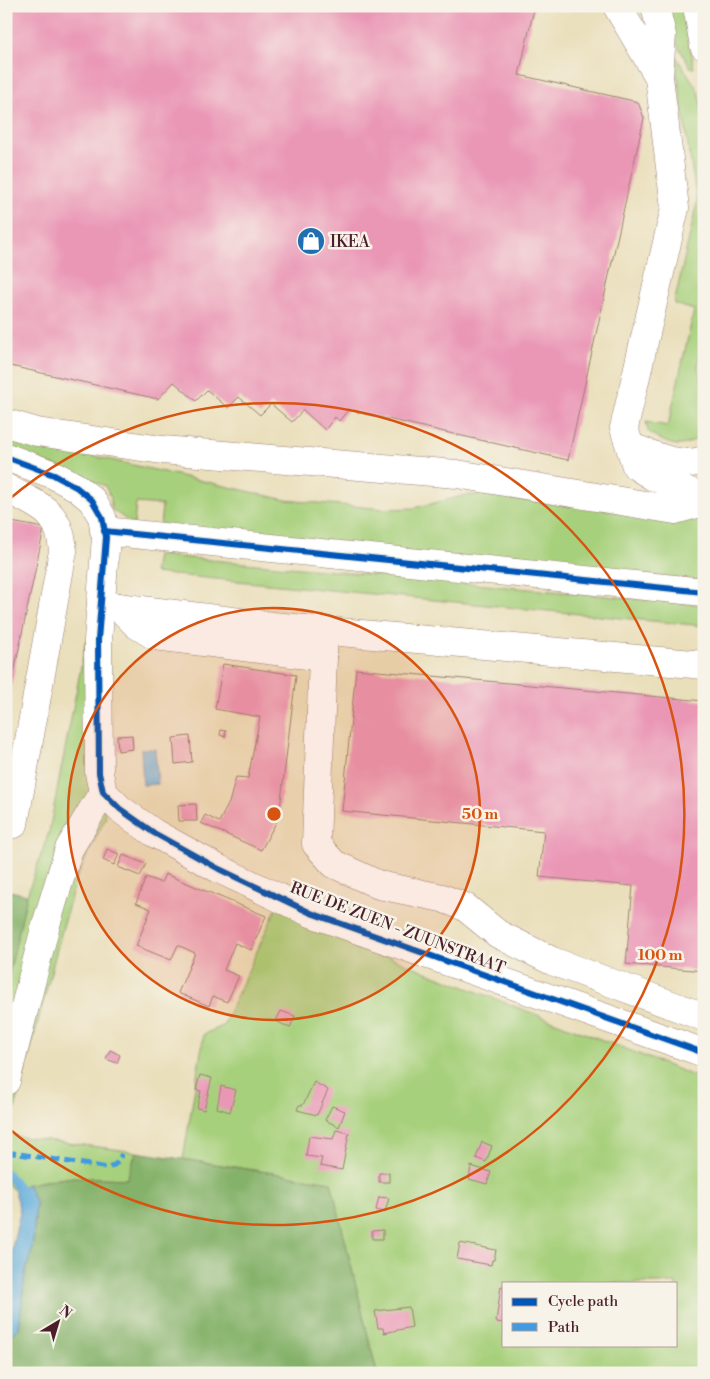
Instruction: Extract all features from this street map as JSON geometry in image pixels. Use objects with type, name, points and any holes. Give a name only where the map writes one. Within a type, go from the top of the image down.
[{"type":"street","points":[[617,6],[659,77]]},
{"type":"street","points":[[655,6],[662,35],[659,77],[675,208],[624,428],[636,466],[652,476],[704,498]]},
{"type":"street","points":[[697,6],[704,46]]},
{"type":"street","points":[[6,423],[37,432],[162,450],[457,474],[676,510],[704,502]]},
{"type":"street","points":[[630,446],[676,462],[692,464],[704,460]]},
{"type":"street","points":[[6,456],[54,474],[76,487],[92,500],[102,517],[110,606],[98,640],[99,754],[103,792],[69,849],[45,928],[6,1082]]},
{"type":"street","points":[[6,488],[52,514],[62,532],[63,551],[14,824]]},
{"type":"street","points":[[104,531],[704,592]]},
{"type":"street","points":[[110,606],[324,630],[704,665]]},
{"type":"street","points":[[110,606],[155,636],[323,657]]},
{"type":"street","points":[[324,630],[316,844],[334,864],[379,885],[442,898],[465,908],[498,934],[552,961],[704,1017]]},
{"type":"street","name":"RUE DE ZUEN - ZUUNSTRAAT","points":[[103,792],[120,809],[154,833],[219,869],[311,913],[704,1053]]},
{"type":"green space","points":[[667,6],[683,6],[694,68],[690,67],[672,35]]},
{"type":"green space","points":[[674,53],[698,90],[704,119],[704,330],[698,367],[704,393],[704,431],[697,438],[683,445],[669,443],[648,431],[646,422],[668,426],[694,310],[674,304],[697,203]]},
{"type":"green space","points":[[6,436],[286,500],[384,509],[414,508],[467,495],[497,495],[621,512],[704,516],[704,581],[160,528],[162,505],[136,503],[134,525],[111,509],[111,498],[105,486],[65,469],[6,450]]},
{"type":"green space","points":[[157,555],[704,605],[704,626],[154,573]]},
{"type":"green space","points":[[86,641],[86,734],[106,817],[75,881],[8,1135],[136,1152],[127,1179],[55,1179],[41,1181],[15,1191],[6,1183],[6,987],[27,895],[49,832]]},
{"type":"green space","points":[[6,890],[27,895],[6,987]]},
{"type":"green space","points":[[277,907],[382,954],[704,1080],[704,1373],[377,1373],[331,1182],[183,1159],[204,1034],[223,1026]]},
{"type":"green space","points":[[136,1152],[331,1182],[377,1373],[6,1373],[6,1338],[19,1328],[25,1273],[32,1250],[36,1204],[27,1184],[73,1177],[127,1179]]},
{"type":"water","points":[[141,749],[155,749],[158,784],[143,785]]},
{"type":"water","points":[[27,1184],[36,1204],[32,1250],[25,1273],[19,1328],[6,1338],[6,1313],[9,1312],[14,1275],[12,1249],[20,1212],[15,1191]]},
{"type":"building","name":"IKEA","points":[[6,6],[520,6],[534,9],[519,75],[638,102],[644,118],[568,460],[348,410],[339,421],[335,417],[325,430],[303,410],[292,422],[271,404],[260,415],[239,397],[228,408],[207,390],[196,401],[174,382],[158,399],[6,365]]},
{"type":"building","points":[[6,521],[44,528],[7,706],[6,706]]},
{"type":"building","points":[[223,664],[296,675],[279,817],[261,850],[201,823],[205,815],[219,822],[229,803],[236,777],[248,778],[260,717],[215,709]]},
{"type":"building","points":[[356,669],[704,701],[704,971],[626,964],[633,886],[539,877],[544,831],[342,811]]},
{"type":"building","points":[[221,730],[226,731],[225,737],[220,735]]},
{"type":"building","points":[[132,735],[133,749],[118,751],[117,736]]},
{"type":"building","points":[[190,736],[192,762],[175,764],[173,738]]},
{"type":"building","points":[[196,804],[197,821],[179,821],[178,805]]},
{"type":"building","points":[[107,849],[119,854],[114,865],[103,860]]},
{"type":"building","points":[[123,855],[146,864],[140,876],[118,867]]},
{"type":"building","points":[[165,874],[266,916],[251,950],[235,943],[224,970],[239,976],[227,1002],[213,996],[209,1006],[178,993],[195,953],[178,945],[171,960],[136,946],[151,909],[136,903],[146,877],[161,883]]},
{"type":"building","points":[[281,1011],[295,1016],[290,1028],[276,1021]]},
{"type":"building","points":[[110,1050],[120,1055],[117,1063],[106,1059]]},
{"type":"building","points":[[200,1075],[212,1078],[204,1110],[197,1108],[201,1091],[196,1090]]},
{"type":"building","points":[[314,1082],[328,1090],[317,1115],[297,1110],[299,1105],[303,1105]]},
{"type":"building","points":[[221,1086],[236,1090],[230,1112],[217,1108]]},
{"type":"building","points":[[332,1106],[345,1111],[339,1127],[325,1120]]},
{"type":"building","points":[[336,1130],[349,1133],[342,1170],[320,1166],[322,1158],[306,1156],[309,1136],[333,1139]]},
{"type":"building","points":[[482,1142],[492,1146],[486,1162],[476,1158]]},
{"type":"building","points":[[471,1166],[491,1172],[487,1184],[469,1179]]},
{"type":"building","points":[[379,1173],[389,1173],[389,1182],[379,1182]]},
{"type":"building","points":[[379,1197],[389,1198],[385,1212],[376,1210]]},
{"type":"building","points":[[383,1230],[383,1239],[372,1239],[372,1231]]},
{"type":"building","points":[[460,1243],[496,1250],[491,1265],[457,1259]]},
{"type":"building","points":[[501,1286],[502,1323],[496,1322]]},
{"type":"building","points":[[409,1307],[412,1327],[384,1333],[383,1328],[378,1328],[375,1311]]},
{"type":"waterway","points":[[6,1173],[19,1188],[22,1200]]},
{"type":"marked path","points":[[6,1152],[109,1168],[117,1163],[122,1154]]},
{"type":"cycle path","points":[[6,457],[54,475],[76,487],[92,500],[102,517],[106,537],[98,640],[99,773],[103,792],[120,809],[154,833],[219,869],[311,913],[704,1053]]},
{"type":"cycle path","points":[[104,531],[704,592]]},
{"type":"place","name":"IKEA","points":[[311,241]]}]
